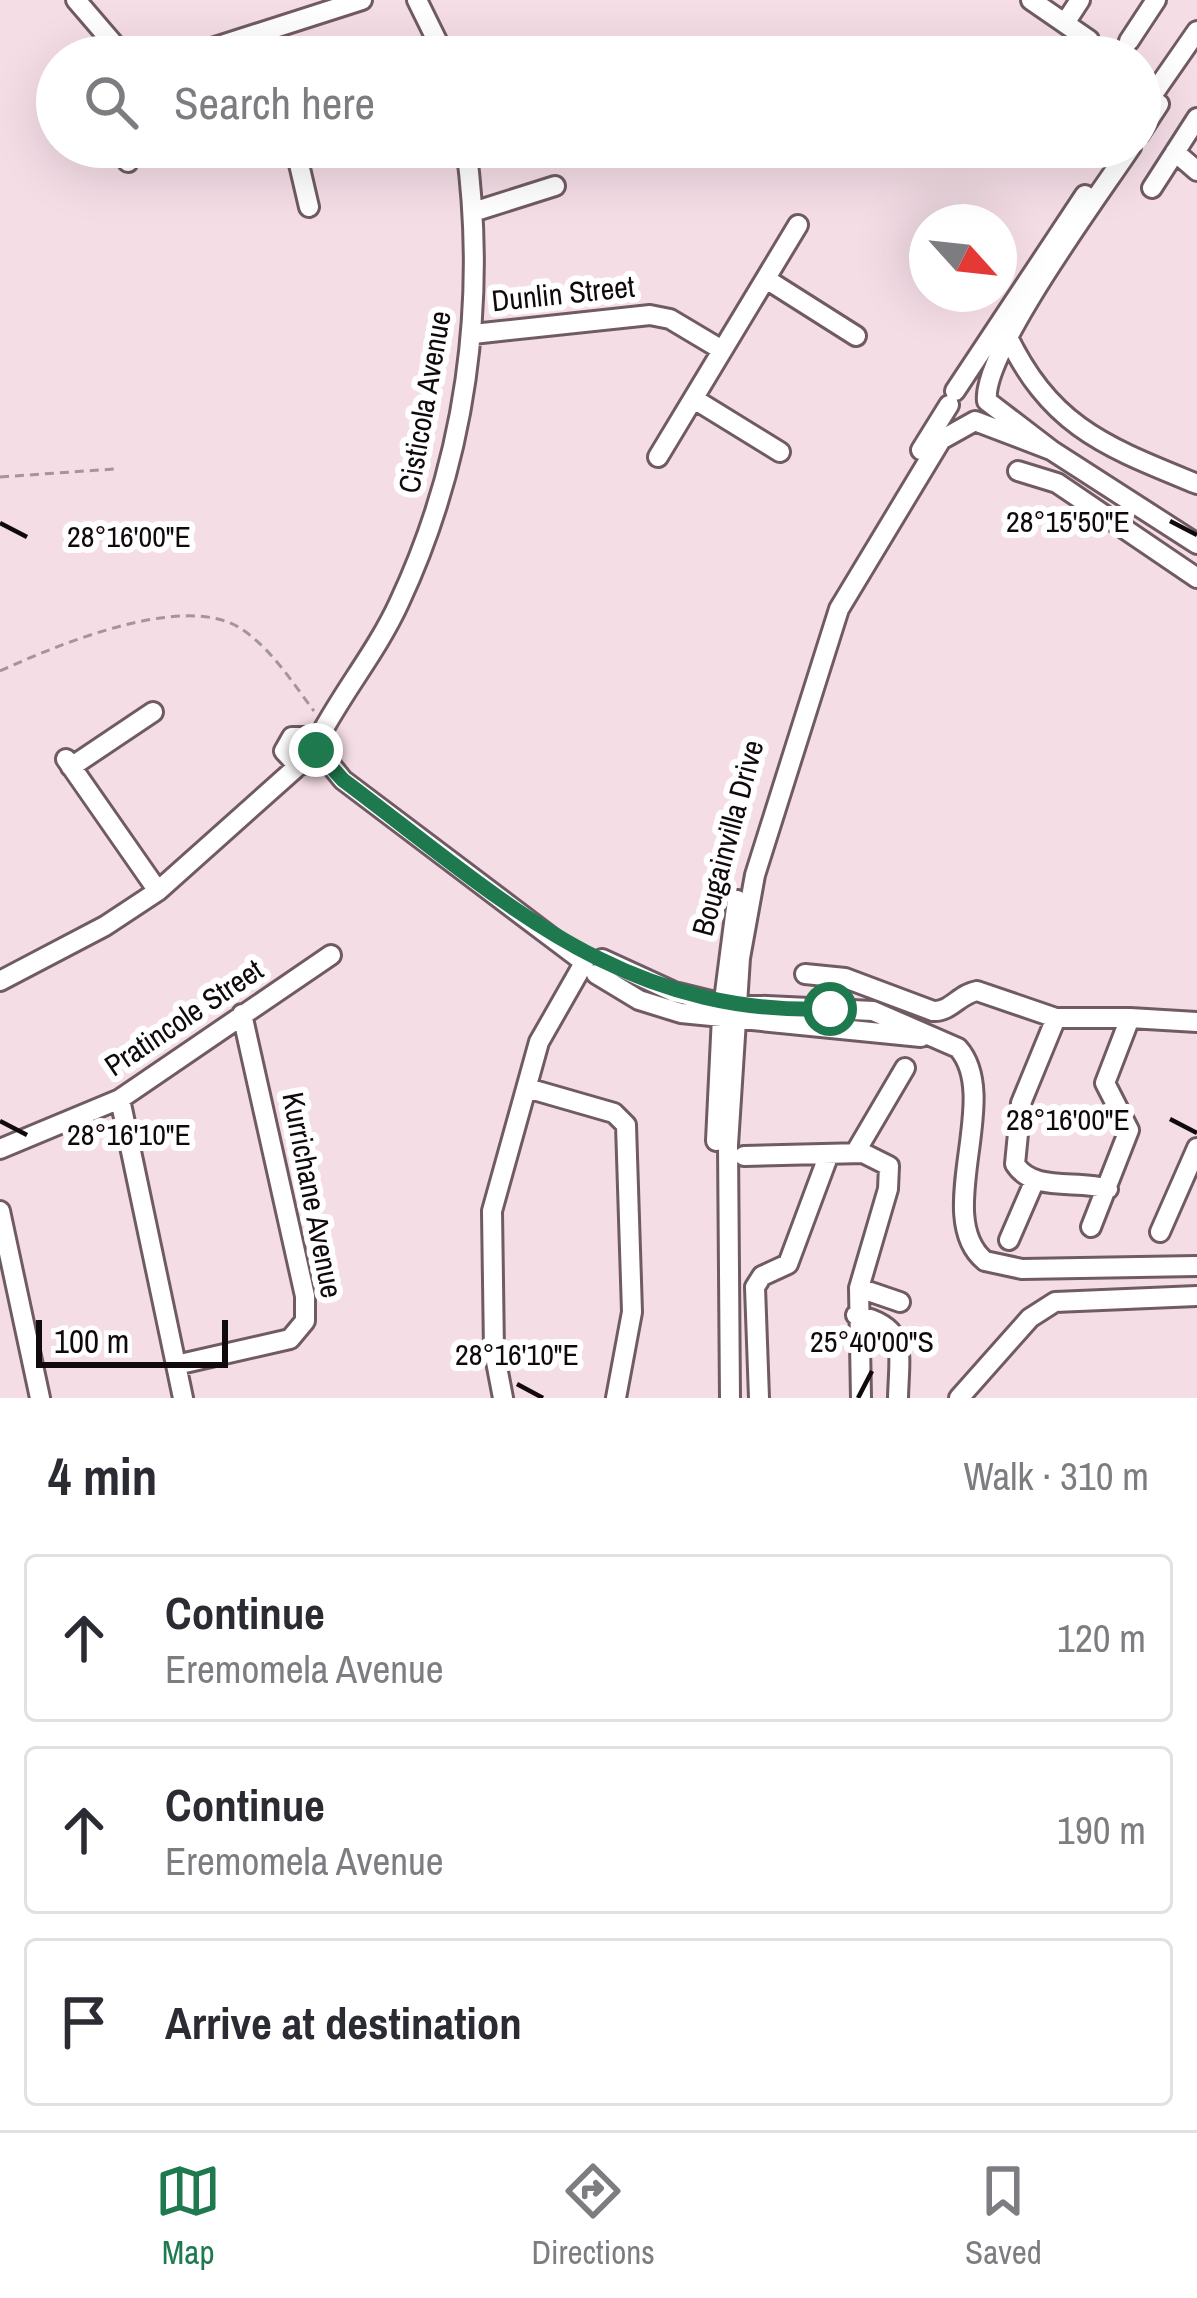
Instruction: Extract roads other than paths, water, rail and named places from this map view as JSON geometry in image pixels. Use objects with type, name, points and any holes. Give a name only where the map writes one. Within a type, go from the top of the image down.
[{"type":"street","points":[[76,0],[106,36]]},
{"type":"street","points":[[257,36],[362,0]]},
{"type":"street","points":[[417,0],[436,36]]},
{"type":"street","points":[[429,0],[430,22]]},
{"type":"street","points":[[1031,0],[1084,36]]},
{"type":"street","points":[[1065,22],[1080,0]]},
{"type":"street","points":[[1132,36],[1156,0]]},
{"type":"street","points":[[1161,83],[1197,31]]},
{"type":"street","points":[[1161,103],[1197,52]]},
{"type":"street","points":[[1152,188],[1197,118]]},
{"type":"street","points":[[1175,152],[1197,171]]},
{"type":"street","points":[[300,168],[309,207]]},
{"type":"street","name":"Cisticola Avenue","points":[[0,981],[105,926],[158,891],[303,753],[373,652],[438,508],[454,448],[473,334],[468,168]]},
{"type":"street","name":"Bougainvilla Drive","points":[[815,662],[880,534],[941,440],[985,414],[987,379],[1004,329],[1105,168]]},
{"type":"street","name":"Bougainvilla Drive","points":[[730,1398],[726,1186],[730,932],[762,825],[846,575],[952,398],[1116,168]]},
{"type":"street","points":[[473,212],[554,187]]},
{"type":"street","points":[[658,457],[798,225]]},
{"type":"street","points":[[766,279],[856,337]]},
{"type":"street","name":"Dunlin Street","points":[[473,334],[650,315],[670,319],[722,350]]},
{"type":"street","points":[[1004,329],[1032,384],[1058,414],[1122,454],[1197,484]]},
{"type":"street","points":[[1052,450],[958,419],[952,398],[976,386],[987,401],[1052,450],[1197,544]]},
{"type":"street","points":[[694,399],[780,452]]},
{"type":"street","points":[[1065,488],[1080,468]]},
{"type":"street","points":[[1018,471],[1065,488],[1197,578]]},
{"type":"street","points":[[153,712],[69,764],[158,891]]},
{"type":"street","points":[[303,753],[592,964],[660,996],[730,1011],[864,1009],[958,1048],[970,1068],[966,1225],[978,1256],[996,1266],[1022,1269],[1197,1267]]},
{"type":"street","name":"Pratincole Street","points":[[0,1149],[120,1099],[331,956]]},
{"type":"street","points":[[502,1398],[494,1351],[491,1222],[545,1029],[570,988],[592,964]]},
{"type":"street","points":[[805,974],[845,978],[933,1011],[944,1011],[964,994],[977,991],[1056,1018],[1197,1022]]},
{"type":"street","name":"Bougainvilla Drive","points":[[718,1398],[715,1161],[730,1011]]},
{"type":"street","name":"Kurrichane Avenue","points":[[176,1365],[276,1343],[296,1335],[305,1321],[305,1296],[242,1014]]},
{"type":"street","points":[[1056,1018],[1019,1118],[1015,1164],[1035,1180],[1082,1181],[1108,1189]]},
{"type":"street","points":[[1091,1227],[1129,1130],[1105,1083],[1130,1018]]},
{"type":"street","points":[[855,1153],[905,1067]]},
{"type":"street","points":[[527,1088],[604,1109],[626,1125],[632,1312],[616,1398]]},
{"type":"street","points":[[120,1099],[183,1398]]},
{"type":"street","points":[[1160,1232],[1197,1148]]},
{"type":"street","points":[[744,1156],[855,1153],[883,1160],[891,1176],[859,1288],[861,1398]]},
{"type":"street","points":[[759,1398],[755,1286],[762,1276],[788,1264],[829,1154]]},
{"type":"street","points":[[1009,1240],[1035,1180]]},
{"type":"street","points":[[0,1211],[40,1398]]},
{"type":"street","points":[[859,1288],[900,1302]]},
{"type":"street","points":[[959,1398],[1030,1318],[1055,1302],[1197,1296]]},
{"type":"street","points":[[856,1315],[880,1319],[897,1338],[898,1398]]}]
